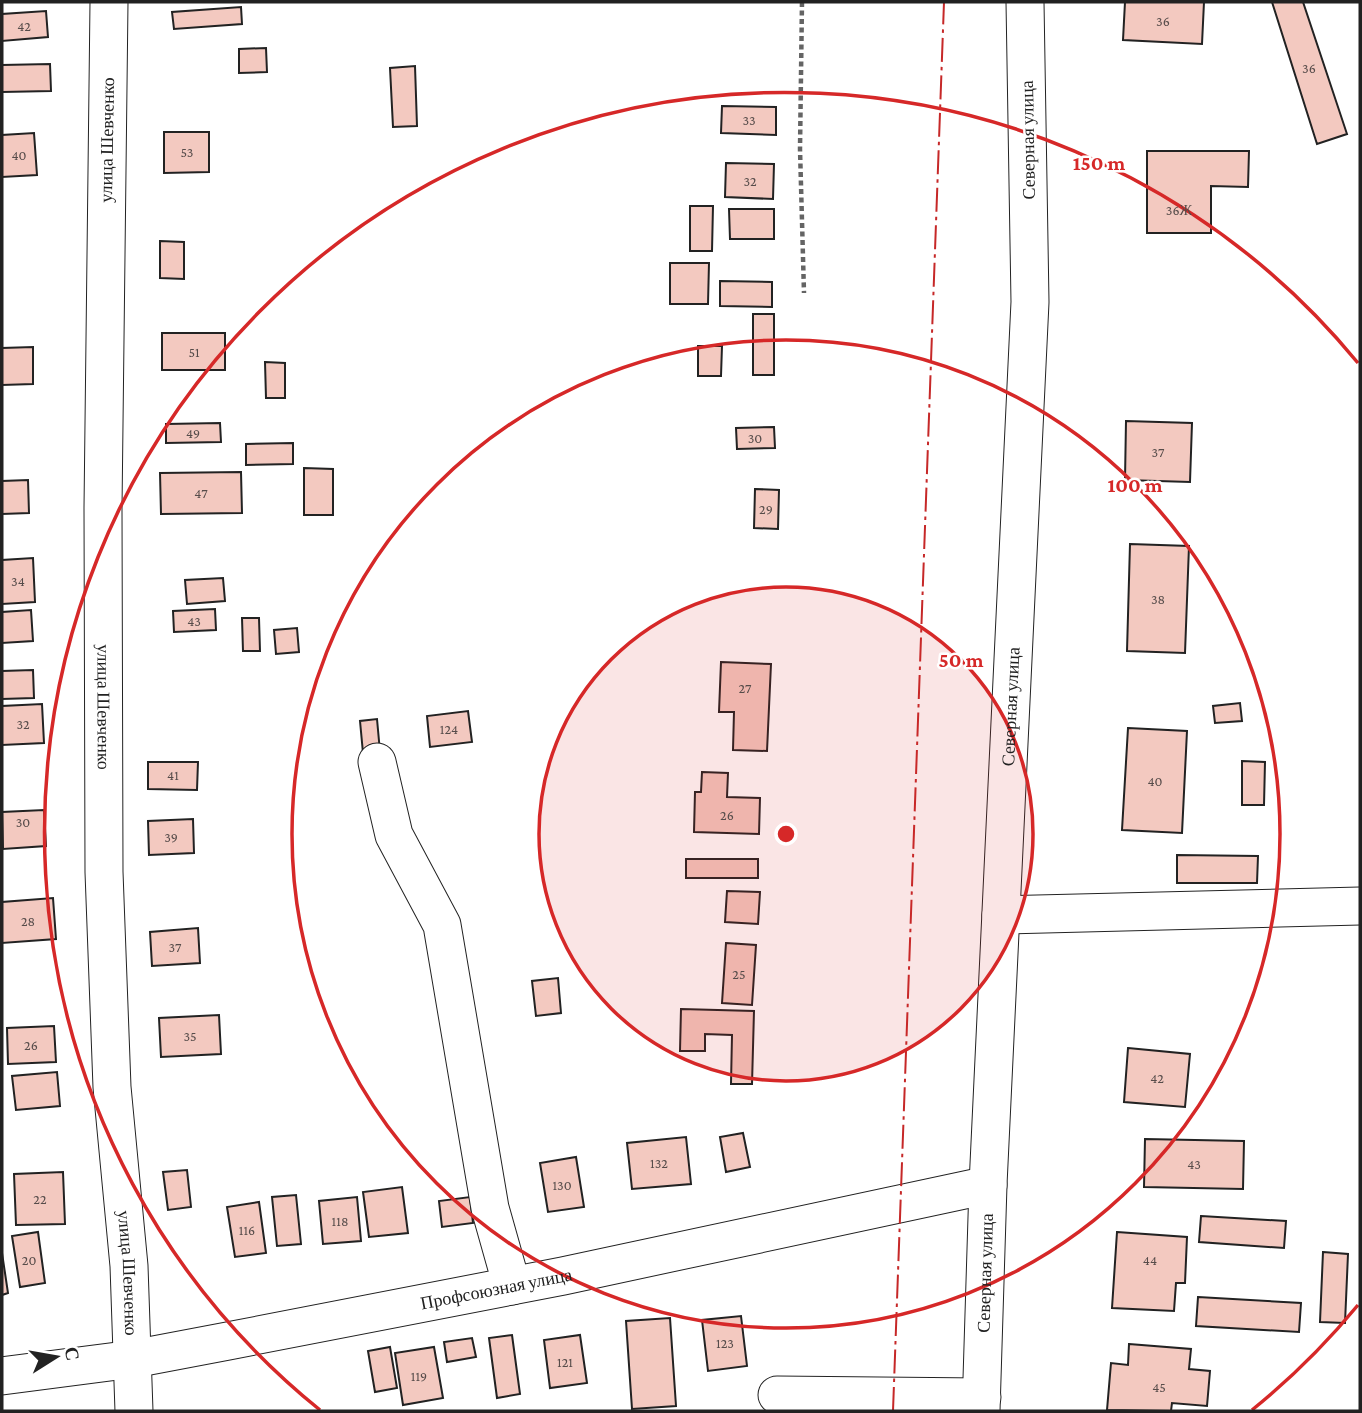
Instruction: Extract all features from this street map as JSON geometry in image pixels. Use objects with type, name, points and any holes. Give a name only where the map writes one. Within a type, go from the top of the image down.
[{"type":"street","name":"улица Шевченко","points":[[109,2],[103,508],[104,872],[112,1087],[129,1266],[134,1411]]},
{"type":"street","name":"Северная улица","points":[[982,1404],[988,1185],[1030,302],[1025,2]]},
{"type":"street","points":[[377,762],[394,835],[442,925],[490,1209],[512,1286]]},
{"type":"street","points":[[1001,915],[1360,906]]},
{"type":"street","name":"Профсоюзная улица","points":[[2,1376],[133,1359],[512,1286],[988,1185]]},
{"type":"street","points":[[777,1395],[982,1404]]},
{"type":"path","points":[[802,2],[800,149],[804,293]]},
{"type":"building","points":[[1125,2],[1204,2],[1202,44],[1123,40]]},
{"type":"building","points":[[1272,2],[1303,2],[1347,134],[1317,144]]},
{"type":"building","points":[[241,7],[242,24],[174,29],[172,12]]},
{"type":"building","points":[[46,11],[48,37],[2,41],[2,14]]},
{"type":"building","points":[[266,48],[267,72],[239,73],[239,49]]},
{"type":"building","points":[[50,64],[51,91],[2,92],[2,65]]},
{"type":"building","points":[[415,66],[417,126],[393,127],[390,68]]},
{"type":"building","points":[[722,106],[776,107],[776,135],[721,133]]},
{"type":"building","points":[[164,132],[209,132],[209,172],[164,173]]},
{"type":"building","points":[[34,133],[37,175],[2,177],[2,135]]},
{"type":"building","points":[[1147,151],[1249,151],[1248,187],[1211,186],[1211,233],[1147,233]]},
{"type":"building","points":[[726,163],[774,164],[773,199],[725,197]]},
{"type":"building","points":[[690,206],[713,206],[712,251],[690,251]]},
{"type":"building","points":[[729,209],[774,209],[774,239],[730,239]]},
{"type":"building","points":[[160,241],[184,242],[184,279],[160,278]]},
{"type":"building","points":[[670,263],[709,263],[708,304],[670,304]]},
{"type":"building","points":[[720,281],[772,282],[772,307],[720,306]]},
{"type":"building","points":[[753,314],[774,314],[774,375],[753,375]]},
{"type":"building","points":[[162,333],[225,333],[225,370],[162,370]]},
{"type":"building","points":[[698,346],[722,346],[721,376],[698,376]]},
{"type":"building","points":[[33,347],[33,384],[2,385],[2,348]]},
{"type":"building","points":[[265,362],[285,363],[285,398],[266,398]]},
{"type":"building","points":[[1126,421],[1192,423],[1190,482],[1125,480]]},
{"type":"building","points":[[220,423],[221,442],[166,443],[166,424]]},
{"type":"building","points":[[774,427],[775,448],[737,449],[736,428]]},
{"type":"building","points":[[293,443],[293,464],[246,465],[246,444]]},
{"type":"building","points":[[304,468],[333,469],[333,515],[304,515]]},
{"type":"building","points":[[241,472],[242,513],[161,514],[160,473]]},
{"type":"building","points":[[28,480],[29,513],[2,514],[2,481]]},
{"type":"building","points":[[755,489],[779,490],[778,529],[754,528]]},
{"type":"building","points":[[1130,544],[1189,546],[1185,653],[1127,651]]},
{"type":"building","points":[[33,558],[35,602],[2,604],[2,560]]},
{"type":"building","points":[[223,578],[225,601],[187,604],[185,580]]},
{"type":"building","points":[[215,609],[216,630],[174,632],[173,611]]},
{"type":"building","points":[[31,610],[33,641],[2,643],[2,612]]},
{"type":"building","points":[[242,618],[259,618],[260,651],[243,651]]},
{"type":"building","points":[[297,628],[299,652],[276,654],[274,630]]},
{"type":"building","points":[[721,662],[771,664],[767,751],[733,750],[734,712],[719,712]]},
{"type":"building","points":[[33,670],[34,698],[2,699],[2,671]]},
{"type":"building","points":[[1240,703],[1242,721],[1215,723],[1213,706]]},
{"type":"building","points":[[42,704],[44,743],[2,745],[2,706]]},
{"type":"building","points":[[468,711],[472,742],[430,747],[427,716]]},
{"type":"building","points":[[377,719],[380,752],[363,753],[360,721]]},
{"type":"building","points":[[1128,728],[1187,731],[1182,833],[1122,830]]},
{"type":"building","points":[[1242,761],[1265,762],[1264,805],[1242,805]]},
{"type":"building","points":[[148,762],[198,762],[197,790],[148,789]]},
{"type":"building","points":[[702,772],[728,773],[727,797],[760,798],[759,834],[694,832],[695,792],[701,792]]},
{"type":"building","points":[[44,810],[46,846],[3,849],[2,812]]},
{"type":"building","points":[[193,819],[194,853],[149,855],[148,821]]},
{"type":"building","points":[[1177,855],[1258,856],[1257,883],[1177,883]]},
{"type":"building","points":[[686,859],[758,859],[758,878],[686,878]]},
{"type":"building","points":[[727,891],[760,892],[758,924],[725,922]]},
{"type":"building","points":[[53,898],[56,939],[2,943],[2,902]]},
{"type":"building","points":[[198,928],[200,963],[152,966],[150,932]]},
{"type":"building","points":[[726,943],[756,945],[752,1005],[722,1003]]},
{"type":"building","points":[[558,978],[561,1013],[536,1016],[532,981]]},
{"type":"building","points":[[681,1009],[754,1011],[752,1084],[731,1084],[732,1035],[705,1034],[705,1051],[680,1051]]},
{"type":"building","points":[[219,1015],[221,1054],[161,1057],[159,1018]]},
{"type":"building","points":[[54,1026],[56,1062],[8,1064],[7,1028]]},
{"type":"building","points":[[1128,1048],[1190,1054],[1185,1107],[1124,1102]]},
{"type":"building","points":[[57,1072],[60,1106],[16,1110],[12,1076]]},
{"type":"building","points":[[743,1133],[750,1167],[726,1172],[720,1137]]},
{"type":"building","points":[[686,1137],[691,1184],[632,1189],[627,1143]]},
{"type":"building","points":[[1145,1139],[1244,1141],[1243,1189],[1144,1187]]},
{"type":"building","points":[[576,1157],[584,1207],[548,1212],[540,1163]]},
{"type":"building","points":[[187,1170],[191,1207],[168,1210],[163,1172]]},
{"type":"building","points":[[63,1172],[65,1224],[16,1225],[14,1174]]},
{"type":"building","points":[[402,1187],[408,1233],[369,1237],[363,1192]]},
{"type":"building","points":[[296,1195],[301,1244],[277,1246],[272,1197]]},
{"type":"building","points":[[357,1197],[361,1241],[323,1244],[319,1201]]},
{"type":"building","points":[[470,1197],[473,1223],[442,1227],[439,1201]]},
{"type":"building","points":[[259,1202],[266,1253],[235,1257],[227,1207]]},
{"type":"building","points":[[1201,1216],[1286,1221],[1284,1248],[1199,1242]]},
{"type":"building","points":[[38,1232],[45,1283],[20,1287],[12,1236]]},
{"type":"building","points":[[1117,1232],[1187,1237],[1185,1283],[1176,1283],[1174,1311],[1112,1308]]},
{"type":"building","points":[[1323,1252],[1348,1254],[1345,1323],[1320,1322]]},
{"type":"building","points":[[2,1253],[8,1293],[2,1295]]},
{"type":"building","points":[[1198,1297],[1301,1303],[1299,1332],[1196,1326]]},
{"type":"building","points":[[741,1316],[747,1366],[708,1371],[702,1320]]},
{"type":"building","points":[[670,1318],[676,1406],[632,1409],[626,1321]]},
{"type":"building","points":[[512,1335],[520,1394],[497,1398],[489,1338]]},
{"type":"building","points":[[580,1335],[587,1383],[550,1388],[544,1340]]},
{"type":"building","points":[[472,1338],[476,1357],[447,1362],[444,1342]]},
{"type":"building","points":[[1129,1344],[1191,1349],[1189,1369],[1210,1371],[1207,1406],[1172,1403],[1171,1411],[1107,1410],[1111,1363],[1128,1365]]},
{"type":"building","points":[[390,1347],[397,1388],[375,1392],[368,1351]]},
{"type":"building","points":[[434,1347],[443,1398],[403,1405],[395,1353]]},
{"type":"power","points":[[893,1411],[944,2]]}]
